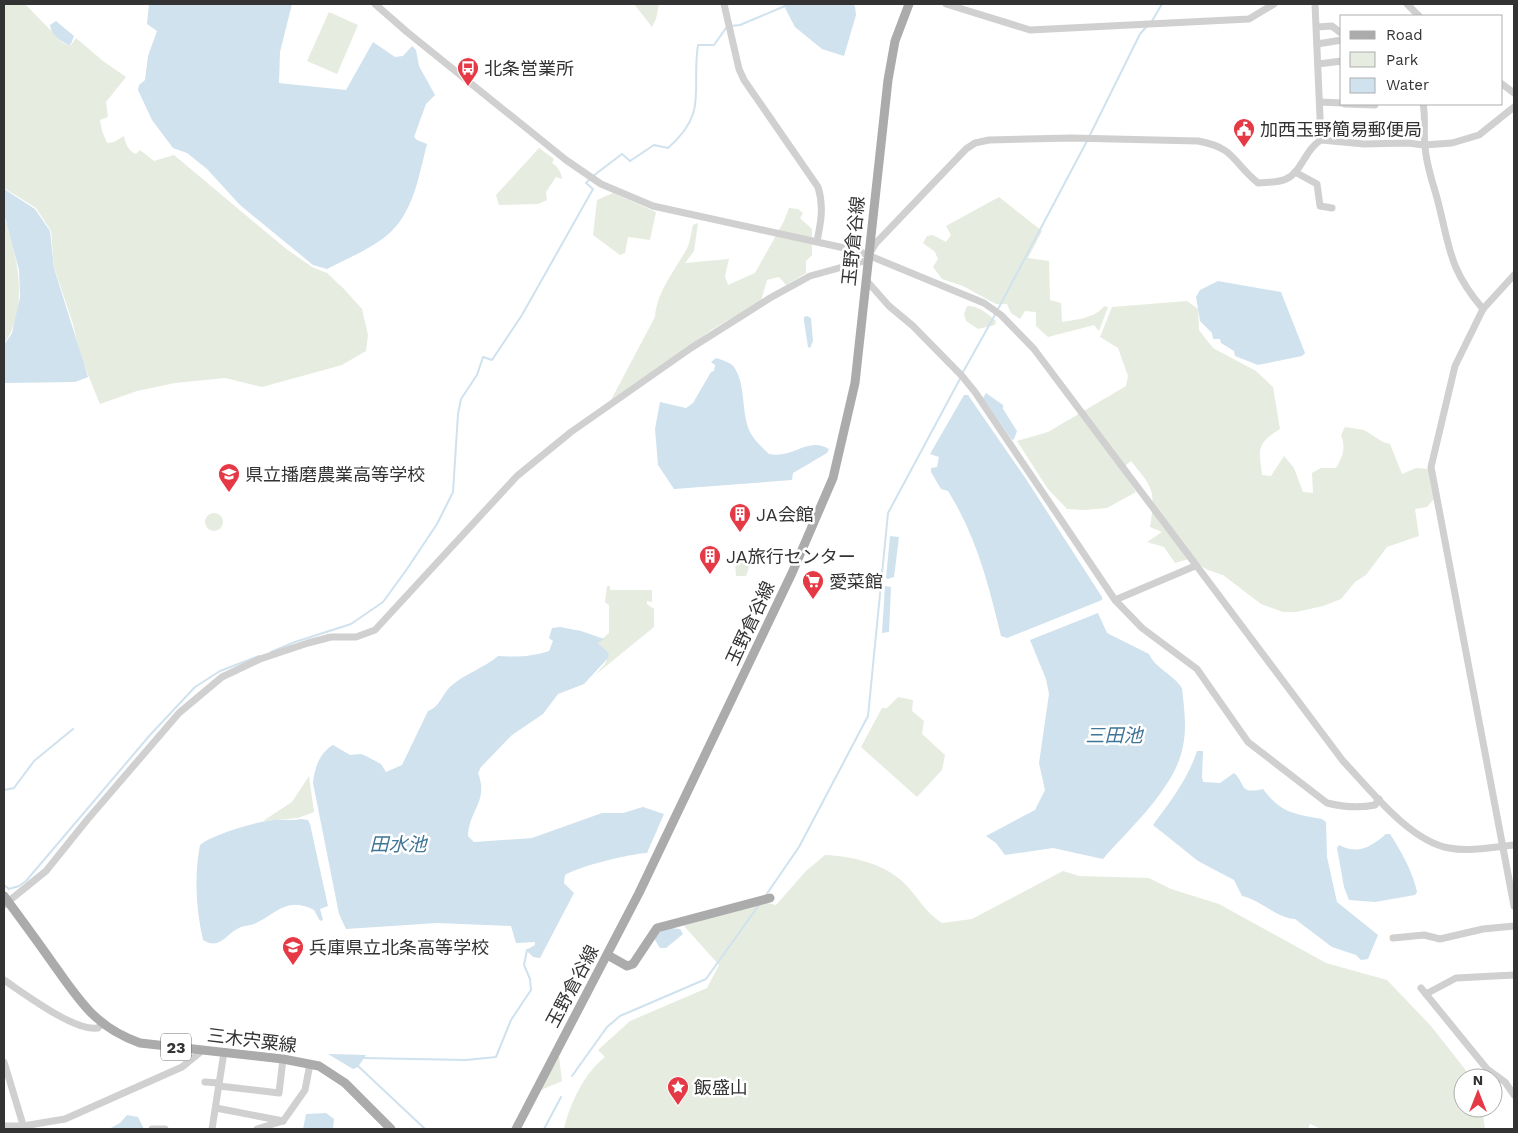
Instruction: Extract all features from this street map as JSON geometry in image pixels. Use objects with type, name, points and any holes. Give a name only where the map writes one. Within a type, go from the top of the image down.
[{"type":"main road","name":"玉野倉谷線","points":[[516,1129],[639,893],[825,500],[839,459],[852,399],[888,80],[895,42],[909,4]]},
{"type":"main road","points":[[611,957],[628,966],[633,964],[657,928],[770,898]]},
{"type":"main road","name":"三木宍粟線","points":[[5,901],[76,998],[102,1024],[121,1036],[140,1043],[284,1059],[328,1070],[345,1083],[391,1129]]},
{"type":"street","points":[[375,4],[566,160],[601,184],[652,206],[858,251],[868,258],[946,286],[984,303],[1001,315],[1034,349],[1195,566],[1344,761],[1379,799],[1410,829],[1440,846],[1462,850],[1514,845]]},
{"type":"street","points":[[724,4],[739,69],[744,80],[818,187],[822,198],[822,212],[817,241]]},
{"type":"street","points":[[946,4],[1030,30],[1249,18],[1274,4]]},
{"type":"street","points":[[1315,4],[1321,140]]},
{"type":"street","points":[[1407,4],[1418,15]]},
{"type":"street","points":[[1317,28],[1332,26],[1340,32]]},
{"type":"street","points":[[1318,44],[1340,40]]},
{"type":"street","points":[[1318,64],[1340,61]]},
{"type":"street","points":[[1503,85],[1514,93]]},
{"type":"street","points":[[1320,102],[1340,103]]},
{"type":"street","points":[[1423,105],[1424,145],[1429,176],[1436,195],[1450,258],[1458,277],[1483,309]]},
{"type":"street","points":[[5,901],[46,871],[179,713],[222,677],[260,659],[308,643],[331,637],[356,637],[375,630],[516,476],[571,432],[691,348],[770,298],[810,276],[868,258],[876,244],[966,149],[975,143],[989,140],[1071,138],[1198,141],[1216,144],[1227,150],[1258,183],[1286,180],[1295,172],[1312,147],[1321,140],[1364,144],[1408,143],[1424,145],[1452,143],[1480,135],[1514,107]]},
{"type":"street","points":[[1295,172],[1316,184],[1320,206],[1332,208]]},
{"type":"street","points":[[1514,275],[1483,309],[1455,366],[1431,467],[1514,906]]},
{"type":"street","points":[[866,279],[888,306],[912,326],[971,387],[1115,600],[1142,628],[1197,669],[1248,742],[1327,803],[1340,806],[1368,806],[1375,805],[1379,799]]},
{"type":"street","points":[[1115,600],[1195,566]]},
{"type":"street","points":[[1393,938],[1424,936],[1440,939],[1483,929],[1514,926]]},
{"type":"street","points":[[1514,974],[1456,978],[1424,991],[1487,1069],[1505,1082],[1514,1096]]},
{"type":"street","points":[[4,980],[56,1013],[90,1030],[98,1028],[102,1024]]},
{"type":"street","points":[[4,1126],[24,1128],[58,1120],[95,1106],[182,1067],[203,1050]]},
{"type":"street","points":[[212,1129],[224,1052]]},
{"type":"street","points":[[205,1082],[279,1094],[284,1059]]},
{"type":"street","points":[[4,1062],[24,1128]]},
{"type":"street","points":[[258,1129],[283,1121],[305,1090],[310,1064]]},
{"type":"street","points":[[216,1108],[283,1121]]},
{"type":"street","points":[[58,1120],[61,1129]]},
{"type":"street","points":[[152,1129],[165,1129]]},
{"type":"green space","points":[[4,4],[25,4],[62,42],[71,45],[76,38],[103,61],[126,77],[106,102],[108,117],[100,120],[107,143],[114,142],[124,136],[126,144],[131,151],[136,154],[140,150],[154,161],[174,155],[285,248],[312,267],[327,273],[362,309],[368,335],[366,351],[342,365],[262,387],[225,378],[175,383],[137,391],[100,404],[80,355],[73,324],[54,267],[51,231],[36,208],[4,188]]},
{"type":"green space","points":[[634,4],[659,4],[652,27]]},
{"type":"green space","points":[[329,12],[358,25],[337,74],[307,61]]},
{"type":"green space","points":[[539,148],[554,159],[552,163],[559,170],[562,179],[556,177],[546,192],[547,200],[538,204],[499,205],[496,195]]},
{"type":"green space","points":[[613,193],[656,212],[650,240],[628,237],[625,253],[620,255],[593,235],[597,200]]},
{"type":"green space","points":[[999,197],[1042,231],[1028,258],[1049,261],[1050,300],[1061,303],[1062,322],[1085,318],[1096,313],[1104,306],[1108,307],[1099,331],[1094,325],[1048,337],[1036,326],[1036,312],[1025,311],[1020,319],[1011,313],[1007,304],[996,304],[963,286],[942,279],[933,267],[938,259],[935,252],[923,243],[927,236],[933,235],[946,242],[951,235],[946,226]]},
{"type":"green space","points":[[789,208],[798,209],[803,213],[800,218],[812,229],[812,255],[806,261],[806,273],[786,285],[779,277],[767,280],[761,301],[713,329],[611,400],[655,317],[656,308],[666,283],[687,249],[693,225],[698,223],[694,251],[685,263],[729,259],[725,276],[728,285],[755,273],[784,221]]},
{"type":"green space","points":[[4,216],[17,264],[19,297],[17,314],[4,344]]},
{"type":"green space","points":[[1187,301],[1198,309],[1199,330],[1213,348],[1256,371],[1273,387],[1280,429],[1263,443],[1261,448],[1262,475],[1271,476],[1284,456],[1294,468],[1303,492],[1313,493],[1312,473],[1321,468],[1336,468],[1340,460],[1343,452],[1341,435],[1345,427],[1364,430],[1383,442],[1390,444],[1402,474],[1416,468],[1429,469],[1434,499],[1427,507],[1415,509],[1419,536],[1387,547],[1366,575],[1355,582],[1341,599],[1323,606],[1296,612],[1283,612],[1261,604],[1223,575],[1208,570],[1189,559],[1175,563],[1164,547],[1147,542],[1162,532],[1150,527],[1153,505],[1151,490],[1131,461],[1121,469],[1136,492],[1107,508],[1067,509],[1048,489],[1017,441],[1048,432],[1126,386],[1128,376],[1118,348],[1100,337],[1112,307]]},
{"type":"green space","points":[[967,306],[979,308],[996,321],[995,325],[978,329],[966,321],[964,314]]},
{"type":"green space","points":[[214,513],[220,516],[223,522],[220,528],[214,531],[208,528],[205,522],[208,516]]},
{"type":"green space","points":[[752,559],[746,576],[736,576],[735,560]]},
{"type":"green space","points":[[607,586],[610,586],[610,590],[652,590],[652,602],[647,601],[647,604],[654,609],[654,627],[595,675],[605,664],[609,653],[598,643],[609,633],[609,605],[605,602]]},
{"type":"green space","points":[[898,697],[913,700],[912,711],[924,721],[922,734],[945,755],[942,770],[917,797],[861,747],[882,708],[887,708]]},
{"type":"green space","points":[[309,776],[314,812],[298,818],[263,821],[292,802]]},
{"type":"green space","points":[[825,855],[868,862],[896,876],[909,888],[926,909],[942,923],[972,919],[1063,871],[1079,876],[1149,878],[1171,889],[1219,904],[1326,963],[1387,980],[1431,1026],[1464,1068],[1453,1068],[1453,1118],[1483,1118],[1485,1129],[1321,1129],[1310,1124],[1308,1129],[564,1129],[579,1090],[591,1071],[605,1057],[598,1050],[630,1021],[707,988],[719,965],[684,926],[759,901],[776,905],[806,871]]},
{"type":"green space","points":[[559,1056],[562,1081],[541,1090]]},
{"type":"water","points":[[149,4],[292,4],[280,52],[279,83],[346,90],[373,42],[395,57],[403,56],[412,46],[416,50],[419,66],[435,95],[426,104],[414,137],[427,144],[413,197],[400,221],[392,231],[368,248],[327,269],[313,265],[240,205],[207,169],[187,153],[173,148],[152,120],[138,90],[139,85],[145,80],[148,56],[157,31],[147,24]]},
{"type":"water","points":[[783,4],[851,4],[855,6],[856,15],[844,56],[822,49],[795,27]]},
{"type":"water","points":[[56,21],[74,36],[71,44],[68,45],[52,32],[50,25]]},
{"type":"water","points":[[4,189],[35,209],[50,231],[54,268],[88,377],[75,382],[4,383],[4,345],[12,333],[20,297],[19,270],[4,214]]},
{"type":"water","points":[[1218,281],[1281,292],[1305,353],[1302,356],[1258,365],[1235,356],[1234,351],[1221,343],[1220,339],[1213,339],[1212,333],[1200,321],[1196,297],[1200,290]]},
{"type":"water","points":[[804,317],[811,318],[813,341],[810,348],[808,347],[804,321]]},
{"type":"water","points":[[716,358],[728,362],[738,374],[751,434],[769,454],[786,454],[814,445],[829,449],[827,453],[793,473],[792,480],[674,489],[658,465],[655,429],[660,402],[686,408],[693,403],[711,372],[714,371],[715,365],[711,362]]},
{"type":"water","points":[[986,393],[1003,405],[1003,409],[1017,431],[1014,439],[1012,440],[983,398]]},
{"type":"water","points":[[964,395],[968,395],[1026,479],[1102,597],[1102,600],[1007,638],[1001,636],[974,543],[948,491],[941,489],[931,472],[931,468],[937,467],[939,457],[930,454]]},
{"type":"water","points":[[890,536],[899,537],[894,577],[888,579],[886,578]]},
{"type":"water","points":[[885,586],[891,587],[889,632],[882,633]]},
{"type":"water","name":"三田池","points":[[1098,613],[1107,633],[1149,654],[1182,688],[1185,732],[1179,761],[1162,792],[1103,859],[1053,848],[1005,855],[996,843],[986,836],[1035,810],[1045,790],[1039,763],[1049,694],[1046,679],[1030,640]]},
{"type":"water","name":"田水池","points":[[560,627],[581,631],[604,639],[598,643],[609,653],[608,658],[584,684],[558,694],[543,714],[512,735],[481,767],[478,773],[481,783],[480,798],[469,827],[468,836],[474,842],[532,838],[602,813],[623,813],[643,807],[664,814],[647,853],[605,861],[565,875],[564,883],[574,893],[540,958],[533,957],[526,950],[535,945],[535,942],[516,943],[511,926],[437,923],[346,929],[339,914],[313,783],[316,767],[321,756],[333,745],[350,755],[361,754],[366,756],[381,764],[386,772],[402,765],[428,711],[435,707],[451,686],[498,656],[524,656],[549,651],[553,641],[549,638],[552,628]]},
{"type":"water","points":[[1197,751],[1203,751],[1203,782],[1220,783],[1234,773],[1246,789],[1263,789],[1282,808],[1296,814],[1322,819],[1326,822],[1327,857],[1337,902],[1378,935],[1368,959],[1361,960],[1356,955],[1332,947],[1295,919],[1281,916],[1256,901],[1242,896],[1234,880],[1198,861],[1153,825],[1184,781]]},
{"type":"water","points":[[308,820],[310,824],[328,906],[320,909],[323,920],[320,921],[314,910],[304,906],[289,906],[254,924],[235,930],[219,942],[209,943],[203,940],[197,892],[200,845],[224,833],[257,823]]},
{"type":"water","points":[[1386,834],[1390,834],[1410,869],[1417,892],[1415,895],[1375,902],[1349,900],[1344,887],[1337,848],[1339,845],[1352,849],[1364,848],[1375,843]]},
{"type":"water","points":[[671,928],[680,929],[683,934],[666,948],[660,948],[655,940],[657,935],[660,931]]},
{"type":"water","points":[[328,1054],[366,1055],[358,1067],[353,1069]]},
{"type":"water","points":[[326,1113],[334,1119],[333,1129],[303,1129],[306,1114]]},
{"type":"water","points":[[127,1115],[138,1117],[144,1129],[109,1129],[120,1123]]},
{"type":"waterway","points":[[1152,21],[1162,4]]},
{"type":"waterway","points":[[731,26],[740,25],[785,6]]},
{"type":"waterway","points":[[1089,137],[1140,34],[1147,26]]},
{"type":"waterway","points":[[593,176],[622,154],[630,161],[654,145],[668,148],[681,135],[694,112],[698,45],[714,45],[726,28]]},
{"type":"waterway","points":[[998,309],[1087,141]]},
{"type":"waterway","points":[[271,652],[295,642],[351,624],[383,602],[407,569],[437,524],[453,492],[458,414],[461,399],[477,375],[483,357],[492,360],[522,315],[593,189],[586,183],[590,179]]},
{"type":"waterway","points":[[963,372],[996,313]]},
{"type":"waterway","points":[[766,895],[799,847],[868,716],[888,513],[961,377]]},
{"type":"waterway","points":[[4,885],[9,889],[19,886],[26,881],[150,735],[195,687],[220,671],[259,656]]},
{"type":"waterway","points":[[4,790],[14,788],[34,761],[73,729]]},
{"type":"waterway","points":[[572,1076],[607,1027],[620,1016],[706,979],[759,905]]},
{"type":"waterway","points":[[363,1058],[466,1060],[496,1057],[511,1020],[531,990],[530,979],[524,965],[527,950]]},
{"type":"waterway","points":[[358,1066],[425,1129]]},
{"type":"waterway","points":[[544,1129],[561,1097]]},
{"type":"place","name":"北条営業所","points":[[468,87]]},
{"type":"place","name":"加西玉野簡易郵便局","points":[[1244,148]]},
{"type":"place","name":"県立播磨農業高等学校","points":[[229,493]]},
{"type":"place","name":"JA会館","points":[[740,533]]},
{"type":"place","name":"JA旅行センター","points":[[710,575]]},
{"type":"place","name":"愛菜館","points":[[813,600]]},
{"type":"place","name":"兵庫県立北条高等学校","points":[[293,966]]},
{"type":"place","name":"飯盛山","points":[[678,1106]]}]
